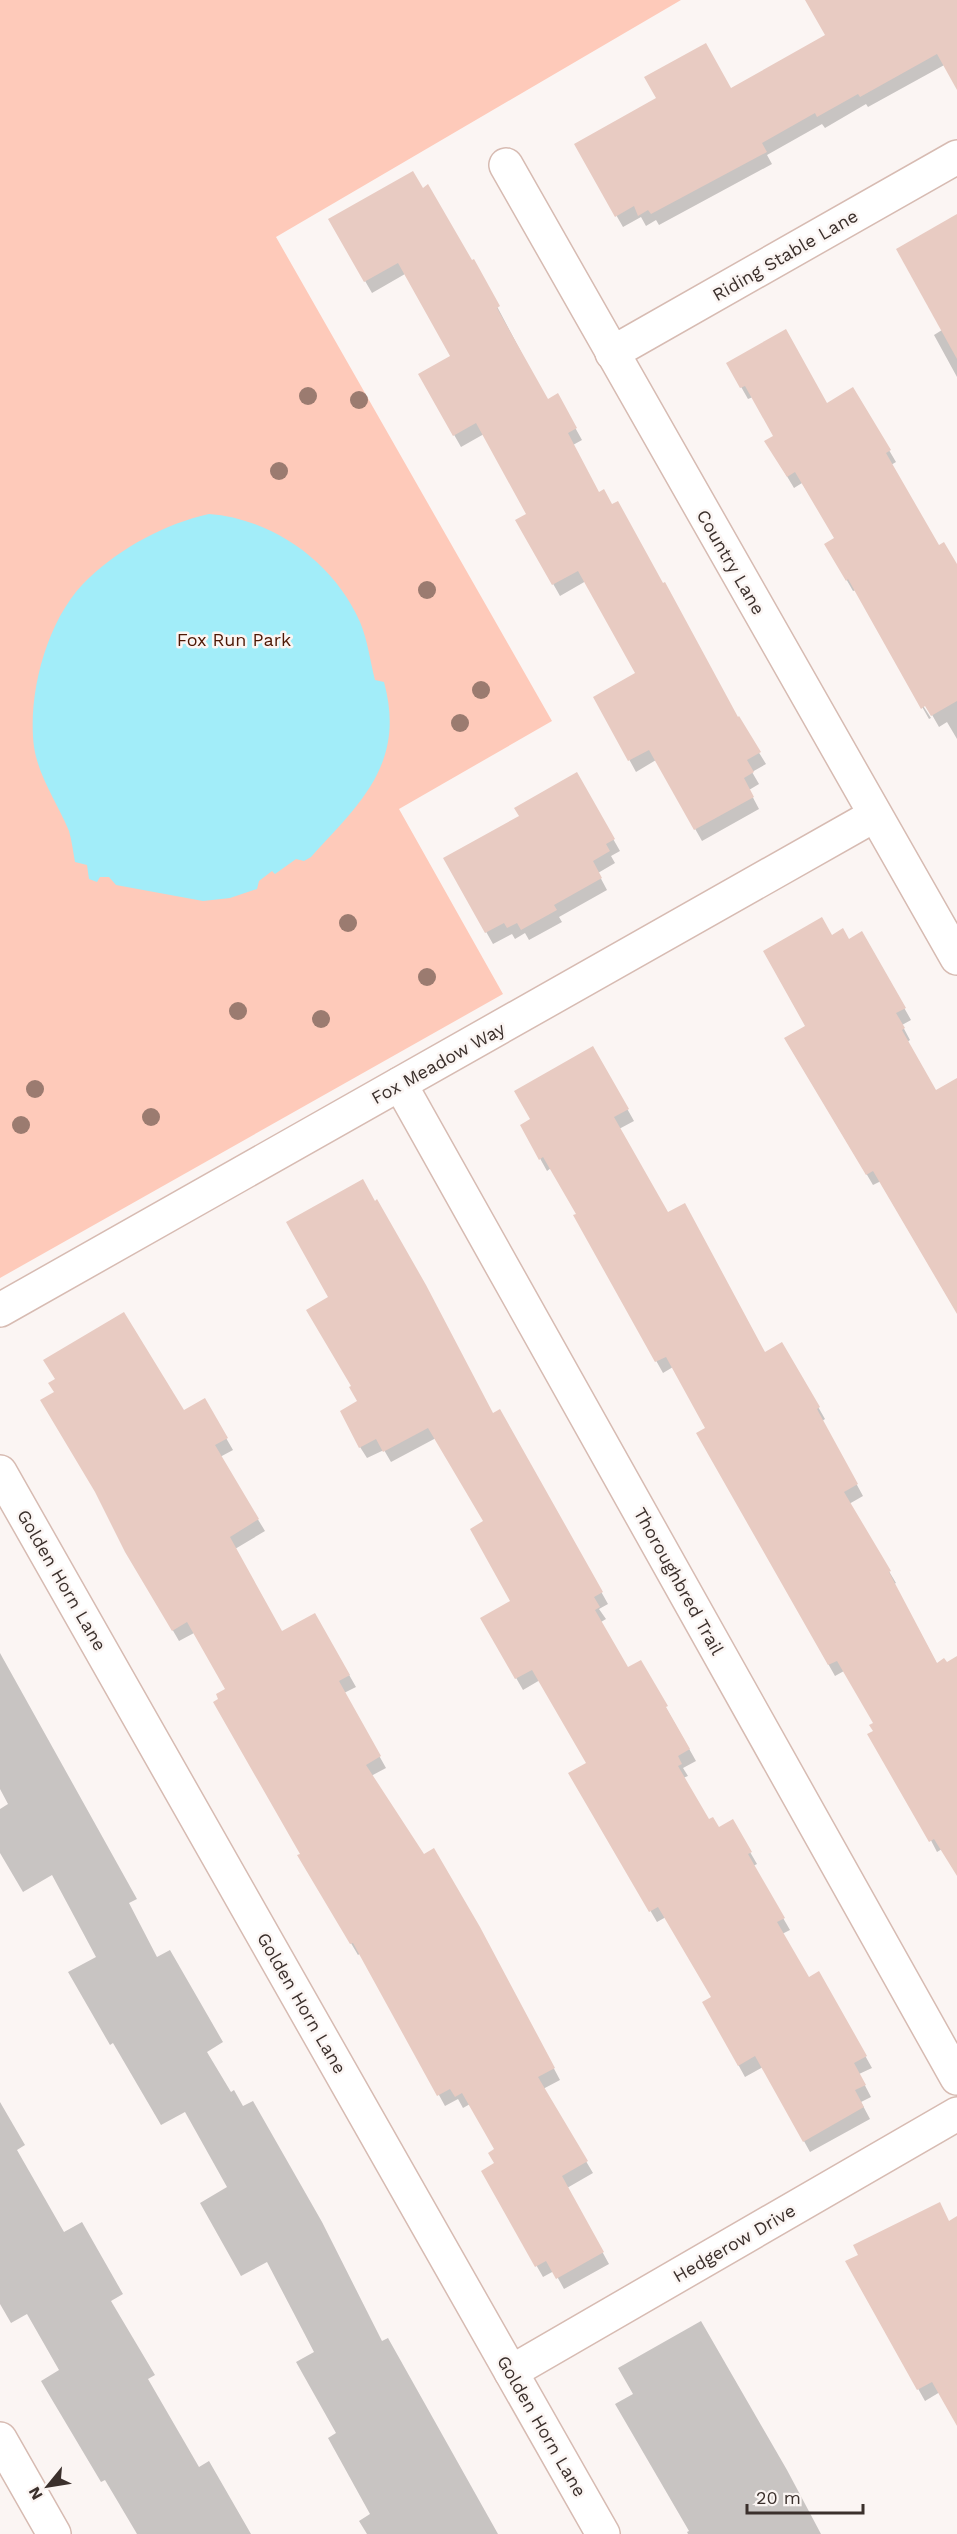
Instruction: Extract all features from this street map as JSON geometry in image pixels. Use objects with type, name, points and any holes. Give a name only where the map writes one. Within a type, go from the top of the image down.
[{"type":"street","name":"Riding Stable Lane","points":[[612,353],[957,157]]},
{"type":"street","name":"Country Lane","points":[[506,165],[957,958]]},
{"type":"street","name":"Fox Meadow Way","points":[[0,1310],[875,815]]},
{"type":"street","name":"Thoroughbred Trail","points":[[400,1084],[957,2078]]},
{"type":"street","name":"Golden Horn Lane","points":[[0,1472],[603,2534]]},
{"type":"street","name":"Hedgerow Drive","points":[[511,2372],[957,2114]]},
{"type":"street","points":[[0,2439],[54,2534]]},
{"type":"green space","name":"Fox Run Park","points":[[0,0],[681,0],[276,237],[552,721],[399,809],[503,994],[0,1278]]},
{"type":"water","points":[[209,514],[256,525],[278,535],[318,563],[335,581],[360,622],[375,680],[384,682],[389,711],[389,736],[384,758],[362,799],[311,857],[304,861],[296,859],[275,874],[272,871],[259,881],[257,889],[230,898],[203,901],[116,885],[109,877],[100,877],[97,882],[89,879],[87,865],[75,862],[69,831],[40,769],[34,747],[33,726],[34,703],[44,656],[62,612],[75,594],[89,578],[115,556],[145,538],[176,524]]},
{"type":"building","points":[[805,0],[957,0],[957,90],[937,54],[860,97],[858,94],[817,117],[815,113],[762,143],[767,152],[651,214],[648,210],[638,216],[634,206],[615,217],[574,144],[656,98],[644,77],[706,43],[731,88],[825,35]]},
{"type":"building","points":[[413,171],[423,188],[428,184],[472,260],[474,259],[500,306],[497,308],[548,399],[558,393],[577,428],[568,433],[599,492],[604,489],[612,504],[618,501],[738,717],[761,752],[747,760],[754,772],[744,778],[754,797],[694,830],[649,750],[628,761],[593,697],[635,673],[578,571],[552,585],[515,520],[526,514],[476,423],[453,436],[418,374],[450,356],[398,263],[364,282],[328,219]]},
{"type":"building","points":[[957,214],[957,359],[896,249]]},
{"type":"building","points":[[786,329],[827,403],[853,387],[891,450],[886,453],[939,545],[944,542],[957,564],[957,701],[931,716],[925,706],[921,709],[848,579],[846,581],[824,544],[834,538],[795,472],[787,477],[764,441],[773,436],[745,386],[740,388],[726,363]]},
{"type":"building","points":[[577,772],[615,839],[606,844],[610,851],[593,861],[602,878],[554,905],[557,910],[521,930],[517,923],[507,928],[504,923],[485,933],[443,858],[519,816],[514,808]]},
{"type":"building","points":[[822,917],[832,935],[843,928],[849,939],[862,931],[906,1008],[896,1013],[905,1028],[902,1030],[936,1090],[957,1078],[957,1314],[873,1171],[866,1175],[784,1038],[805,1026],[763,951]]},
{"type":"building","points":[[593,1046],[629,1109],[614,1117],[668,1212],[685,1203],[765,1352],[782,1342],[820,1407],[817,1409],[858,1484],[844,1492],[891,1571],[889,1572],[937,1663],[944,1658],[947,1662],[957,1656],[957,1876],[934,1839],[929,1842],[867,1734],[873,1731],[869,1725],[873,1723],[837,1661],[828,1665],[696,1433],[705,1428],[666,1357],[655,1362],[573,1215],[576,1214],[543,1157],[539,1160],[520,1125],[530,1119],[514,1091]]},
{"type":"building","points":[[363,1179],[375,1201],[377,1199],[426,1285],[493,1413],[500,1409],[603,1592],[594,1597],[600,1607],[595,1610],[628,1667],[641,1660],[668,1706],[666,1707],[690,1749],[678,1756],[682,1764],[678,1766],[709,1819],[713,1817],[719,1827],[733,1819],[752,1852],[748,1854],[785,1918],[777,1922],[809,1977],[819,1971],[867,2056],[854,2063],[866,2085],[855,2090],[864,2107],[803,2142],[755,2056],[738,2066],[702,2002],[711,1997],[658,1907],[649,1912],[568,1773],[586,1763],[532,1670],[515,1679],[480,1618],[510,1601],[470,1529],[483,1521],[428,1428],[383,1452],[376,1439],[359,1448],[340,1411],[357,1401],[349,1387],[351,1386],[306,1310],[328,1297],[286,1222]]},
{"type":"building","points":[[124,1312],[184,1410],[205,1398],[228,1438],[215,1445],[259,1519],[230,1537],[282,1631],[315,1613],[350,1675],[339,1681],[381,1756],[366,1765],[424,1854],[434,1848],[480,1927],[555,2068],[538,2077],[588,2161],[562,2176],[604,2252],[556,2279],[546,2261],[535,2267],[481,2171],[494,2163],[488,2153],[494,2149],[462,2093],[455,2097],[450,2089],[437,2096],[353,1943],[350,1944],[297,1855],[300,1854],[213,1702],[218,1699],[216,1694],[225,1689],[187,1622],[172,1631],[125,1552],[95,1492],[40,1400],[54,1392],[48,1383],[55,1379],[43,1360]]},
{"type":"building","points":[[940,2202],[949,2221],[957,2216],[957,2426],[932,2382],[917,2390],[845,2261],[858,2255],[853,2245]]}]
